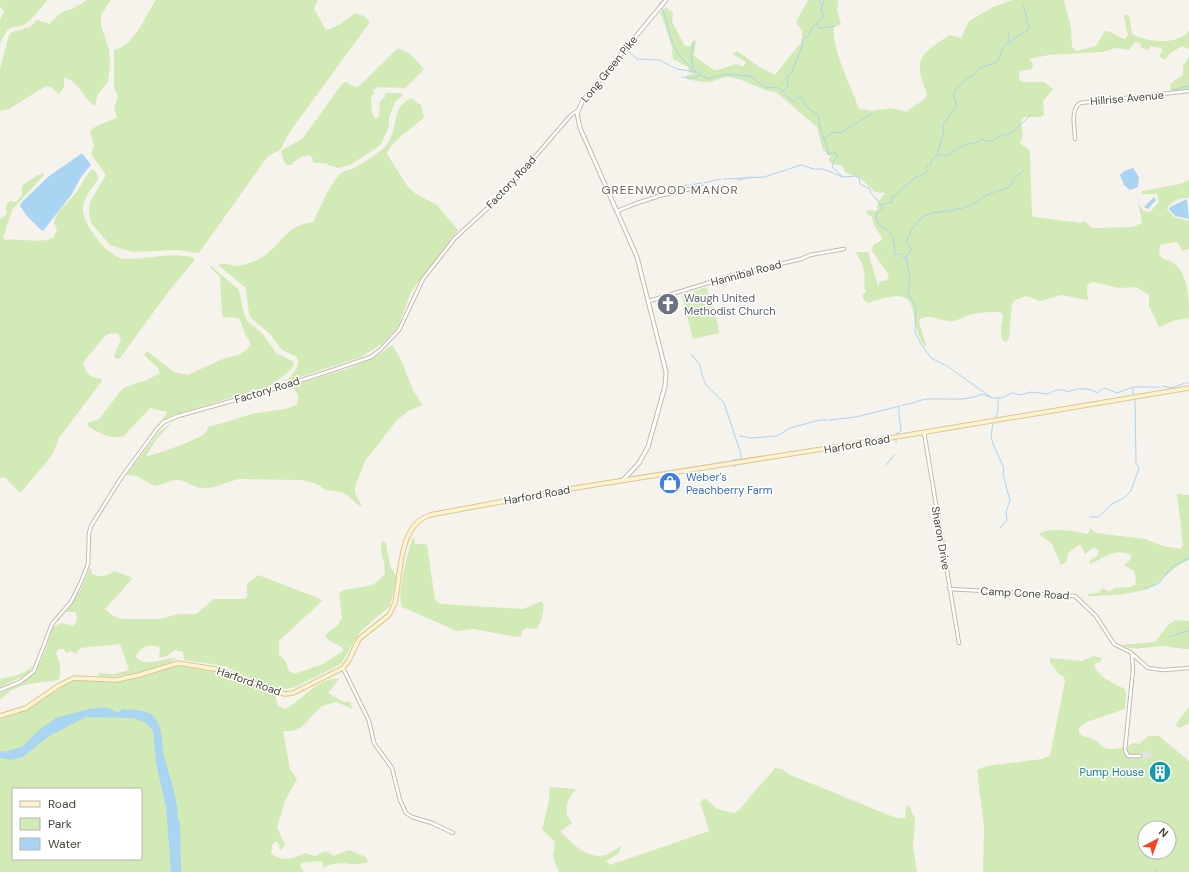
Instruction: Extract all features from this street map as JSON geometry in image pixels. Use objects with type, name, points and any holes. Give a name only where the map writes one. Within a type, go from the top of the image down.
[{"type":"main road","name":"Harford Road","points":[[0,716],[26,708],[62,683],[76,677],[103,681],[116,680],[139,675],[172,664],[184,664],[221,670],[258,686],[288,694],[298,691],[343,668],[361,637],[392,610],[395,602],[406,542],[414,527],[423,518],[465,508],[623,480],[1189,388]]},
{"type":"street","name":"Long Green Pike","points":[[623,480],[639,462],[648,447],[666,382],[665,366],[637,256],[578,125],[577,111],[583,100],[603,75],[666,0]]},
{"type":"street","name":"Hillrise Avenue","points":[[1075,139],[1074,112],[1076,106],[1080,103],[1189,92]]},
{"type":"street","name":"Factory Road","points":[[0,690],[20,682],[34,671],[52,624],[73,599],[81,582],[88,564],[88,538],[91,526],[121,478],[157,429],[164,422],[178,416],[278,388],[365,359],[380,350],[399,330],[423,279],[456,238],[502,195],[571,115],[577,111]]},
{"type":"street","points":[[617,211],[655,196],[688,188],[702,187]]},
{"type":"street","name":"Hannibal Road","points":[[649,301],[734,274],[797,260],[810,255],[844,249]]},
{"type":"street","name":"Sharon Drive","points":[[924,432],[959,643]]},
{"type":"street","name":"Camp Cone Road","points":[[949,589],[1075,596],[1096,616],[1114,644],[1131,654],[1151,669],[1189,668]]},
{"type":"street","points":[[1131,654],[1133,669],[1125,750],[1128,756],[1140,756]]},
{"type":"street","points":[[343,668],[369,722],[374,743],[392,768],[400,800],[406,813],[412,817],[432,823],[453,833]]},
{"type":"green space","points":[[0,0],[48,0],[24,25],[10,28],[0,44],[0,20],[4,12],[0,6]]},
{"type":"green space","points":[[87,0],[111,0],[101,15],[101,25],[109,50],[110,64],[108,82],[98,94],[95,106],[73,82],[64,78],[64,87],[59,94],[51,87],[46,86],[9,109],[0,111],[0,69],[9,35],[12,32],[30,27],[37,20],[49,24],[62,12],[74,8]]},
{"type":"green space","points":[[156,0],[318,0],[314,9],[326,30],[339,25],[355,13],[364,16],[370,22],[289,133],[280,150],[268,156],[199,253],[177,250],[132,252],[110,245],[91,223],[89,211],[90,202],[106,175],[91,154],[94,146],[90,132],[95,127],[117,117],[114,107],[118,97],[114,88],[114,50],[121,48],[133,37]]},
{"type":"green space","points":[[808,0],[838,0],[837,11],[841,24],[834,27],[834,37],[839,58],[859,109],[872,111],[891,108],[907,112],[925,99],[927,93],[922,82],[920,65],[922,58],[926,53],[950,35],[961,38],[969,21],[993,7],[1013,0],[1064,0],[1071,28],[1072,47],[1077,51],[1096,46],[1105,31],[1125,39],[1128,35],[1124,16],[1126,14],[1129,16],[1132,34],[1138,37],[1153,41],[1170,41],[1184,36],[1189,31],[1189,49],[1182,46],[1168,55],[1165,60],[1159,56],[1163,51],[1161,48],[1150,46],[1148,51],[1141,47],[1140,43],[1135,42],[1129,50],[1115,48],[1103,52],[1049,55],[1029,59],[1033,64],[1032,69],[1019,71],[1019,79],[1022,82],[1044,82],[1053,89],[1043,101],[1044,115],[1040,117],[1024,117],[1021,120],[1023,136],[1020,143],[1029,150],[1030,155],[1032,214],[1034,217],[1081,223],[1084,221],[1092,228],[1133,227],[1142,223],[1138,203],[1144,211],[1150,212],[1159,202],[1157,194],[1141,194],[1142,191],[1180,184],[1189,180],[1189,198],[1176,200],[1168,206],[1167,209],[1174,217],[1189,221],[1189,249],[1182,251],[1179,244],[1176,242],[1160,245],[1159,254],[1178,267],[1185,279],[1189,302],[1189,318],[1176,320],[1159,327],[1149,306],[1149,295],[1136,287],[1119,288],[1094,282],[1089,283],[1087,287],[1088,300],[1061,295],[1040,301],[1026,296],[1015,300],[1012,304],[1009,338],[1006,342],[1002,340],[1001,328],[1003,315],[1000,312],[973,314],[954,321],[924,317],[920,319],[919,322],[926,345],[925,347],[915,323],[911,305],[907,299],[900,296],[868,303],[864,300],[862,296],[866,291],[864,288],[864,269],[855,252],[868,252],[878,286],[880,282],[887,280],[889,275],[872,251],[873,245],[882,240],[882,238],[874,225],[872,217],[866,213],[868,210],[877,211],[878,202],[885,193],[875,192],[859,177],[846,173],[842,166],[830,163],[829,159],[831,156],[823,150],[817,127],[776,92],[764,90],[741,80],[729,77],[713,82],[686,79],[687,75],[695,74],[689,72],[688,67],[673,59],[672,47],[662,16],[659,14],[666,7],[673,13],[672,22],[685,46],[691,46],[692,41],[696,40],[694,56],[714,70],[736,64],[743,67],[746,62],[732,54],[737,51],[761,68],[775,75],[802,41],[802,31],[796,22]]},
{"type":"green space","points":[[398,48],[410,54],[424,69],[405,88],[378,87],[373,90],[374,94],[371,96],[372,113],[375,118],[379,117],[380,101],[385,97],[386,93],[400,93],[403,95],[395,102],[389,118],[389,126],[381,144],[350,165],[339,168],[330,166],[326,163],[314,163],[311,156],[305,156],[291,165],[287,165],[284,162],[281,151],[303,138],[342,84],[346,82],[357,88]]},
{"type":"green space","points":[[1189,57],[1189,90],[1171,91],[1170,84],[1183,75],[1183,66]]},
{"type":"green space","points":[[411,98],[421,105],[424,117],[393,144],[387,154],[408,187],[416,194],[437,205],[458,230],[411,292],[398,327],[383,343],[361,357],[285,382],[297,368],[297,357],[282,350],[270,334],[251,318],[249,314],[246,288],[218,265],[225,264],[239,266],[257,260],[272,250],[288,233],[295,228],[303,224],[313,222],[328,191],[340,174],[367,160],[387,144],[391,138],[400,107]]},
{"type":"green space","points":[[92,169],[96,172],[98,179],[85,200],[83,208],[86,222],[91,231],[104,247],[111,253],[125,259],[177,255],[195,258],[120,358],[117,359],[114,356],[121,339],[118,334],[112,333],[106,335],[85,360],[83,364],[87,373],[95,378],[102,379],[102,381],[59,438],[54,451],[46,463],[20,493],[5,477],[0,478],[0,219],[7,214],[6,205],[10,201],[16,202],[20,197],[22,193],[22,186],[36,176],[44,173],[44,175],[12,210],[3,238],[5,240],[42,241],[53,238],[57,230],[54,224],[56,215],[71,199]]},
{"type":"green space","points":[[211,266],[239,290],[247,321],[262,333],[276,353],[294,362],[293,367],[270,386],[176,414],[161,421],[151,431],[167,412],[150,408],[124,436],[120,437],[106,435],[89,427],[87,423],[99,419],[123,388],[147,380],[160,373],[158,368],[144,355],[147,351],[174,372],[188,375],[220,360],[241,354],[250,346],[250,342],[239,318],[223,317],[220,277],[211,268]]},
{"type":"green space","points":[[706,287],[716,315],[719,333],[693,339],[682,296]]},
{"type":"green space","points":[[392,345],[400,358],[414,392],[423,405],[410,410],[397,420],[365,461],[355,487],[355,493],[362,506],[358,505],[347,495],[341,492],[325,490],[317,484],[302,480],[240,479],[213,487],[203,488],[176,480],[155,486],[136,476],[126,475],[158,433],[173,421],[156,440],[146,456],[150,456],[195,439],[205,433],[210,426],[252,414],[292,407],[297,404],[298,400],[298,395],[293,386],[357,365],[381,353]]},
{"type":"green space","points":[[1177,494],[1189,495],[1189,560],[1175,568],[1148,589],[1132,593],[1088,596],[1088,594],[1098,593],[1103,588],[1109,592],[1115,588],[1130,587],[1135,585],[1136,581],[1134,571],[1124,565],[1130,560],[1131,555],[1114,553],[1090,564],[1090,560],[1097,556],[1099,551],[1094,547],[1085,554],[1080,544],[1068,553],[1066,562],[1061,565],[1052,544],[1039,534],[1056,530],[1088,534],[1090,528],[1096,533],[1145,539],[1163,546],[1181,549],[1183,544]]},
{"type":"green space","points":[[414,537],[415,544],[427,545],[435,600],[441,604],[523,609],[542,601],[543,611],[537,629],[527,628],[523,630],[521,636],[517,637],[473,629],[457,631],[402,607],[400,594],[401,585],[405,564]]},
{"type":"green space","points":[[382,541],[386,543],[390,566],[396,576],[396,583],[390,606],[360,632],[341,664],[293,688],[281,689],[258,683],[225,666],[184,660],[183,652],[175,650],[167,656],[159,658],[160,648],[154,645],[143,648],[137,653],[136,657],[145,662],[177,658],[161,666],[128,675],[107,677],[99,676],[98,673],[113,674],[129,670],[120,644],[80,648],[76,654],[71,651],[66,653],[64,649],[58,649],[56,654],[60,664],[60,677],[58,680],[23,685],[12,690],[0,699],[0,693],[14,687],[32,675],[41,661],[53,627],[62,623],[72,626],[76,623],[76,612],[66,612],[80,591],[90,567],[92,574],[98,576],[104,576],[114,571],[131,577],[132,579],[105,609],[113,616],[122,619],[159,619],[179,614],[196,614],[214,599],[245,599],[247,596],[247,584],[258,575],[316,597],[322,600],[321,602],[279,641],[279,655],[284,659],[289,671],[294,674],[323,664],[343,651],[343,648],[327,639],[325,635],[338,625],[342,618],[339,593],[344,590],[373,585],[385,574],[381,552]]},
{"type":"green space","points":[[1176,620],[1189,621],[1189,649],[1164,646],[1132,648],[1121,645],[1155,642],[1169,624]]},
{"type":"green space","points":[[1093,656],[1102,658],[1100,662],[1094,664],[1096,669],[1107,680],[1125,689],[1125,709],[1087,722],[1079,728],[1079,733],[1081,735],[1098,742],[1103,747],[1111,749],[1123,747],[1133,743],[1139,744],[1148,736],[1159,736],[1189,761],[1189,872],[983,872],[984,828],[977,770],[986,766],[1043,759],[1050,755],[1065,681],[1064,677],[1059,674],[1050,662],[1050,658],[1082,661]]},
{"type":"green space","points":[[34,664],[28,674],[0,687],[0,679],[23,673]]},
{"type":"green space","points":[[175,665],[201,668],[226,675],[275,693],[278,706],[285,709],[325,681],[339,679],[328,693],[344,702],[350,702],[353,709],[336,702],[328,704],[321,707],[305,724],[296,730],[283,731],[290,769],[297,779],[285,801],[277,827],[285,845],[280,851],[279,844],[276,841],[272,845],[271,853],[279,858],[287,859],[305,853],[315,856],[326,851],[334,856],[349,850],[366,857],[368,862],[362,864],[341,863],[329,865],[323,868],[322,861],[301,863],[300,866],[304,872],[0,872],[0,717],[26,709],[73,680],[113,682],[134,678]]},
{"type":"green space","points":[[1189,707],[1189,723],[1180,728],[1176,726],[1177,723]]},
{"type":"green space","points":[[775,768],[782,769],[788,774],[896,818],[905,818],[906,808],[909,805],[915,819],[913,848],[917,872],[559,872],[553,857],[555,842],[542,829],[548,806],[550,787],[575,789],[576,790],[567,804],[567,816],[572,823],[561,832],[576,846],[594,856],[608,854],[622,846],[619,853],[606,861],[610,865],[709,831],[700,802],[703,799],[706,799],[717,809],[734,813],[739,810]]},
{"type":"shaded area","points":[[1150,751],[1152,758],[1130,759],[1125,754],[1134,755]]},
{"type":"water","points":[[83,154],[91,165],[81,177],[72,194],[43,231],[41,230],[27,216],[20,206],[21,203],[49,176]]},
{"type":"water","points":[[1133,168],[1139,177],[1138,187],[1130,190],[1124,185],[1120,175],[1124,171]]},
{"type":"water","points":[[1154,197],[1156,200],[1148,209],[1144,207]]},
{"type":"water","points":[[1187,199],[1189,219],[1175,216],[1169,209],[1170,207]]},
{"type":"water","points":[[106,707],[118,713],[122,709],[132,709],[148,713],[156,719],[159,724],[164,756],[174,791],[178,813],[177,815],[180,823],[181,872],[171,872],[166,807],[156,763],[153,731],[146,723],[133,718],[86,717],[49,736],[23,757],[11,760],[0,758],[0,751],[4,752],[22,747],[39,730],[56,718],[89,709]]},
{"type":"waterway","points":[[659,4],[663,0]]},
{"type":"waterway","points":[[819,0],[822,6]]},
{"type":"waterway","points":[[783,91],[788,86],[787,77],[792,72],[803,44],[802,39],[807,37],[815,24],[824,17],[821,11],[824,0]]},
{"type":"waterway","points":[[937,155],[944,132],[943,124],[957,106],[954,91],[969,77],[974,75],[980,68],[997,62],[1003,48],[1008,42],[1011,43],[1012,40],[1028,30],[1029,26],[1023,6]]},
{"type":"waterway","points":[[662,8],[671,39],[677,52],[691,67],[708,79],[725,74],[750,76],[764,87],[779,88],[793,102],[797,98],[802,97],[806,107],[819,116],[828,155],[833,152],[838,155],[832,167],[842,176]]},
{"type":"waterway","points":[[816,24],[820,28],[836,26]]},
{"type":"waterway","points":[[1009,32],[1009,41]]},
{"type":"waterway","points":[[693,44],[691,55],[693,67]]},
{"type":"waterway","points":[[626,49],[637,59],[659,60],[677,69],[696,72]]},
{"type":"waterway","points":[[682,77],[693,78],[700,75]]},
{"type":"waterway","points":[[1173,90],[1189,86]]},
{"type":"waterway","points":[[825,139],[831,133],[842,132],[873,113]]},
{"type":"waterway","points":[[881,205],[892,202],[891,197],[897,194],[914,178],[926,173],[927,166],[931,164],[931,160],[935,157],[940,155],[947,156],[959,148],[978,142],[982,139],[985,141],[991,141],[1011,133],[1031,115]]},
{"type":"waterway","points":[[724,179],[764,177],[801,165],[814,169],[823,169],[843,177],[859,177],[860,184],[870,189],[871,193],[882,206],[882,209],[877,212],[876,219],[879,225],[887,230],[892,236],[895,254],[901,254],[906,260]]},
{"type":"waterway","points":[[992,398],[947,366],[931,358],[921,344],[915,332],[916,307],[908,293],[910,277],[906,257],[912,249],[906,243],[911,230],[917,222],[924,217],[971,205],[985,196],[1010,187],[1013,180],[1024,170]]},
{"type":"waterway","points":[[738,180],[750,177]]},
{"type":"waterway","points":[[704,183],[721,179]]},
{"type":"waterway","points":[[689,185],[702,183]]},
{"type":"waterway","points":[[669,189],[687,185]]},
{"type":"waterway","points":[[652,195],[665,191]]},
{"type":"waterway","points":[[691,354],[700,365],[706,385],[724,403],[741,454],[741,459],[734,460]]},
{"type":"waterway","points":[[1162,386],[1171,388],[1185,383]]},
{"type":"waterway","points":[[1133,387],[1133,394]]},
{"type":"waterway","points":[[993,398],[1002,398],[1012,393],[1021,395],[1031,392],[1048,394],[1060,390],[1068,392],[1079,389],[1087,389],[1097,393],[1104,388],[1117,393],[1133,387],[1160,387]]},
{"type":"waterway","points":[[902,405],[926,399],[963,399],[982,394],[990,397]]},
{"type":"waterway","points":[[996,418],[998,399]]},
{"type":"waterway","points":[[1090,517],[1098,517],[1112,504],[1124,498],[1131,491],[1139,468],[1136,463],[1135,400]]},
{"type":"waterway","points":[[829,420],[856,417],[900,406]]},
{"type":"waterway","points":[[899,407],[899,412]]},
{"type":"waterway","points":[[896,434],[901,431],[899,414]]},
{"type":"waterway","points":[[740,436],[751,438],[777,436],[790,428],[820,420],[827,420]]},
{"type":"waterway","points":[[993,423],[991,436],[1004,468],[1003,474],[1010,501],[1006,512],[1007,520],[1000,528]]},
{"type":"waterway","points":[[886,465],[895,454]]},
{"type":"waterway","points":[[1145,589],[1159,583],[1172,567],[1189,558]]},
{"type":"waterway","points":[[1170,637],[1189,630]]},
{"type":"place","name":"Waugh United Methodist Church","points":[[668,304]]},
{"type":"place","name":"Weber's Peachberry Farm","points":[[670,483]]},
{"type":"place","name":"Pump House","points":[[1160,772]]},
{"type":"district","name":"GREENWOOD MANOR","points":[[670,190]]}]
